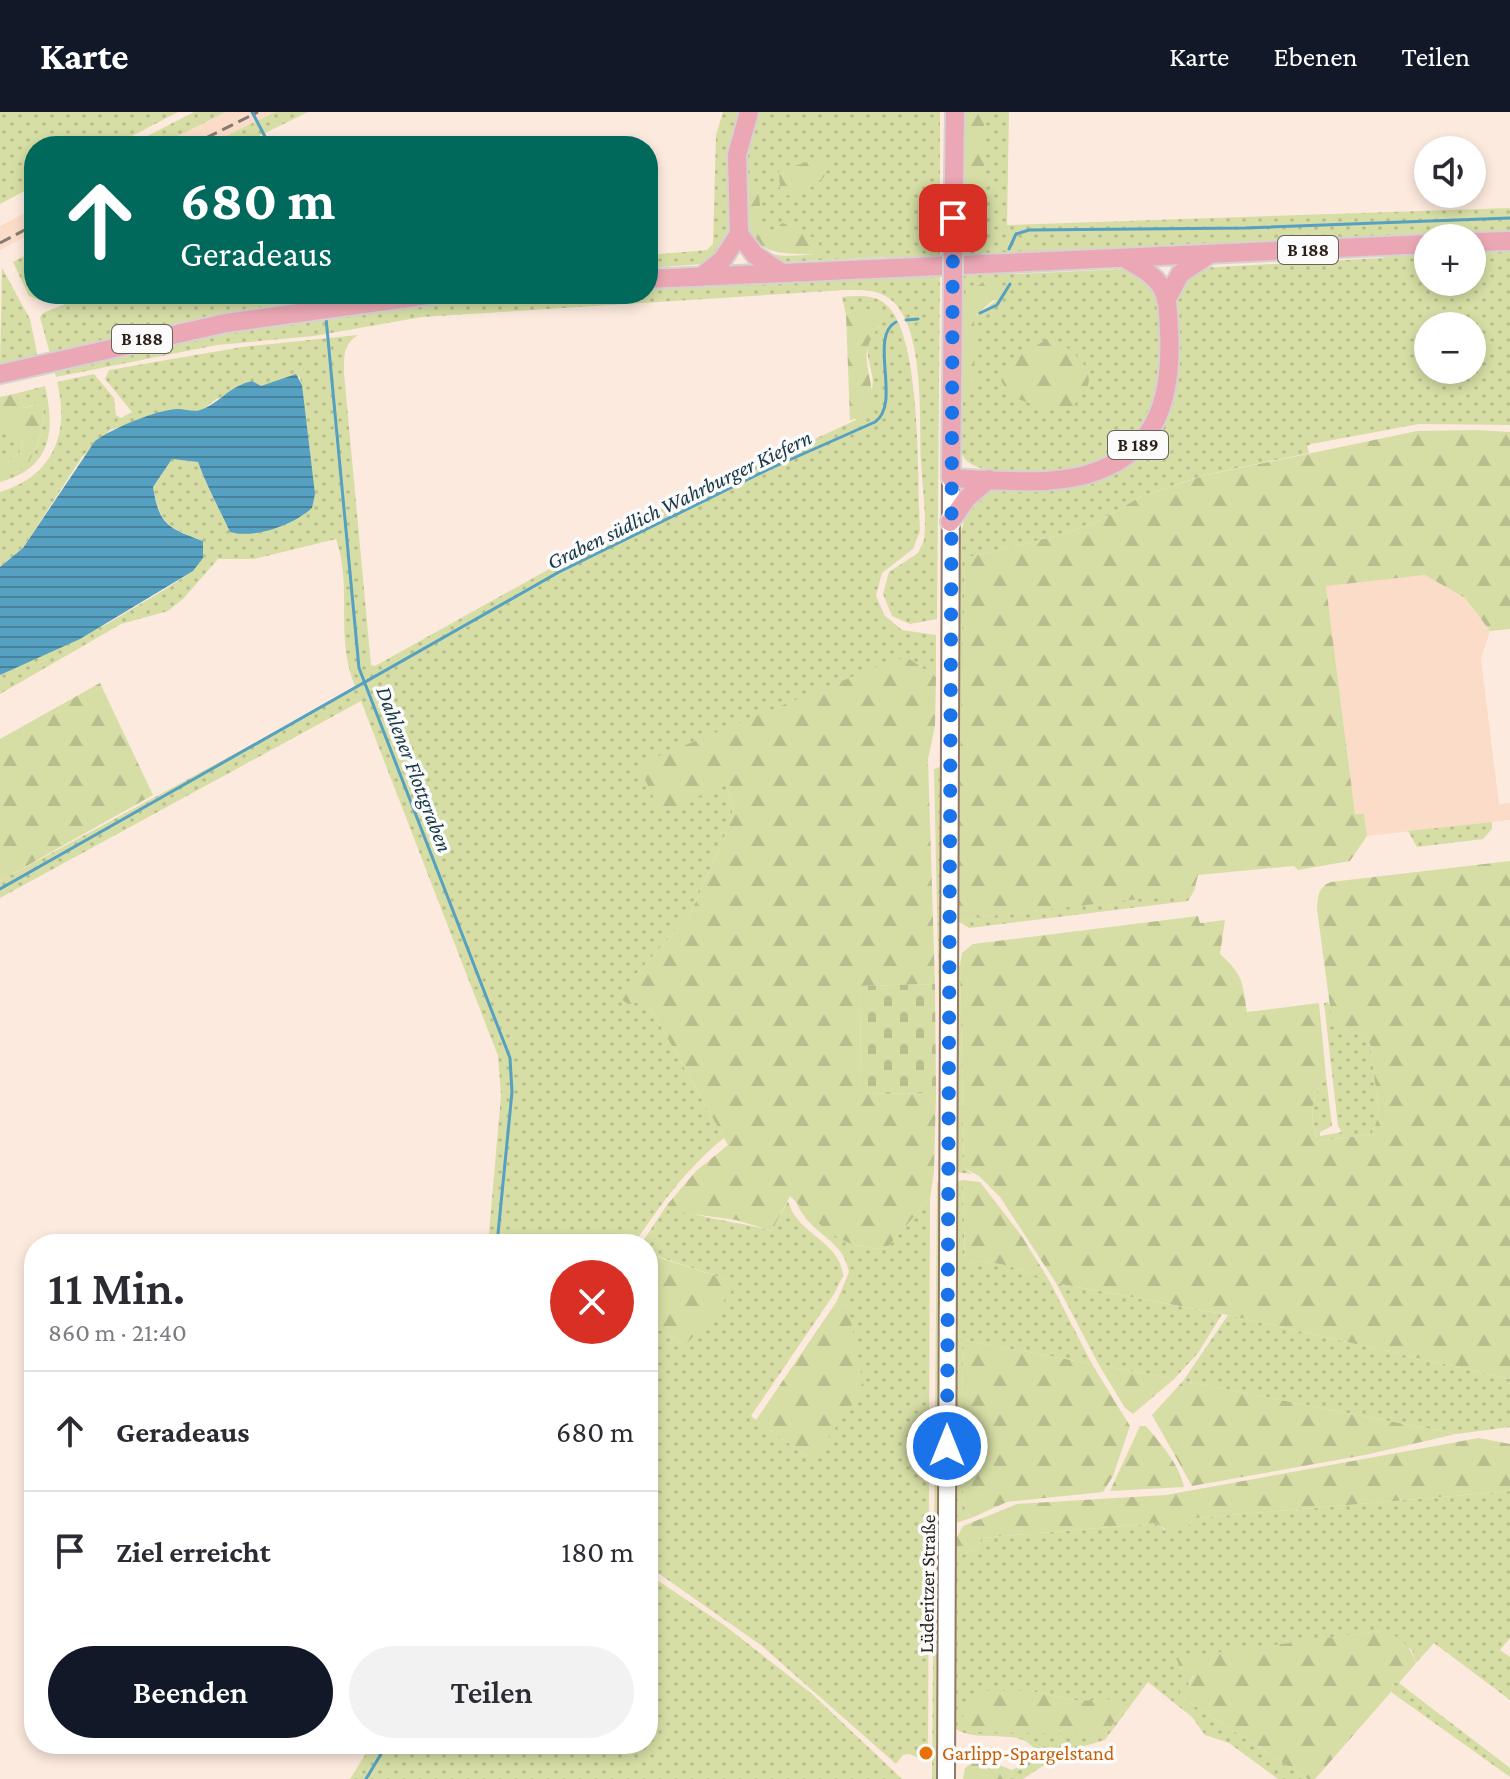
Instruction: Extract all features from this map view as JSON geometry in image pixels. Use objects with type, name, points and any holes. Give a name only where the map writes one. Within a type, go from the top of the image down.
[{"type":"main road","points":[[701,277],[723,259],[739,234],[737,155],[749,112]]},
{"type":"main road","points":[[951,478],[955,112]]},
{"type":"main road","points":[[739,234],[755,255],[782,273]]},
{"type":"main road","points":[[1486,242],[1510,241]]},
{"type":"main road","name":"B 188","points":[[1209,254],[1414,245]]},
{"type":"main road","points":[[1124,258],[1152,276],[1167,299],[1180,274],[1209,254]]},
{"type":"main road","points":[[658,279],[1209,254]]},
{"type":"main road","name":"B 189","points":[[951,478],[1081,476],[1111,465],[1138,445],[1159,416],[1168,389],[1167,299]]},
{"type":"main road","name":"B 188","points":[[0,374],[136,340],[347,304]]},
{"type":"main road","name":"Lüderitzer Straße","points":[[946,1779],[951,478]]},
{"type":"main road","points":[[950,522],[967,498],[989,479]]},
{"type":"shaded area","points":[[226,112],[275,112],[226,136],[178,136]]},
{"type":"shaded area","points":[[24,213],[24,237],[0,250],[0,226]]},
{"type":"shaded area","points":[[1425,575],[1465,598],[1490,631],[1481,659],[1499,804],[1510,803],[1510,820],[1367,836],[1364,814],[1355,815],[1326,585]]},
{"type":"green space","points":[[0,112],[178,112],[132,136],[24,136],[24,191],[0,204]]},
{"type":"green space","points":[[194,112],[226,112],[178,136],[147,136]]},
{"type":"green space","points":[[275,112],[308,112],[259,136],[226,136]]},
{"type":"green space","points":[[723,112],[741,112],[732,145],[729,244],[704,264],[658,267],[658,254],[707,250],[713,244],[716,135]]},
{"type":"green space","points":[[756,112],[940,112],[940,260],[886,257],[782,262],[761,255],[747,219],[743,185]],"holes":[[[748,179],[758,186],[762,234],[768,235],[782,223],[818,254],[773,254],[757,241],[750,221]]]},
{"type":"green space","points":[[964,112],[984,112],[984,248],[970,252],[963,245]]},
{"type":"green space","points":[[984,112],[1009,112],[1007,225],[1510,208],[1510,235],[1486,236],[1486,224],[1414,224],[1414,239],[962,260],[963,245],[970,252],[984,248]]},
{"type":"green space","points":[[822,157],[828,165],[824,177],[798,197],[780,194],[779,171]]},
{"type":"green space","points":[[747,179],[753,179],[758,185],[763,234],[768,235],[782,223],[806,232],[824,251],[818,254],[778,252],[757,242],[749,219]]},
{"type":"green space","points":[[1510,247],[1510,425],[1419,424],[1311,444],[1307,446],[1309,453],[1205,475],[1142,496],[1097,522],[1060,535],[965,558],[960,828],[959,538],[969,505],[989,487],[1053,486],[1152,439],[1178,286],[1200,268],[1381,258],[1414,252],[1414,296],[1486,296],[1486,248]]},
{"type":"green space","points":[[24,256],[24,285],[13,262]]},
{"type":"green space","points":[[2,268],[30,319],[38,358],[0,368]]},
{"type":"green space","points":[[1124,269],[1150,281],[1162,324],[1163,371],[1159,394],[1151,416],[1139,435],[1113,456],[1067,472],[1016,474],[970,463],[963,456],[958,427],[964,367],[974,317],[997,300],[962,306],[962,271],[1015,274]]},
{"type":"green space","points":[[940,272],[937,619],[910,624],[892,616],[883,594],[889,572],[918,553],[924,540],[918,373],[908,327],[900,309],[887,297],[867,290],[658,302],[658,285]]},
{"type":"green space","points":[[984,281],[994,281],[1000,294],[974,317],[975,386],[967,395],[960,391],[962,306],[966,296]]},
{"type":"green space","points":[[842,297],[879,300],[897,319],[906,344],[916,410],[920,531],[913,549],[882,573],[876,595],[884,615],[902,630],[936,635],[936,677],[908,658],[726,784],[733,808],[730,824],[690,915],[628,983],[622,999],[644,1002],[651,1009],[724,1138],[675,1188],[641,1234],[489,1234],[501,1095],[498,1056],[361,701],[0,898],[0,881],[356,688],[346,651],[343,576],[336,539],[254,559],[218,559],[184,598],[168,611],[121,624],[0,694],[0,675],[107,624],[193,571],[203,541],[168,523],[159,510],[153,487],[172,459],[198,462],[230,532],[310,452],[300,377],[216,399],[204,409],[190,412],[177,409],[110,430],[82,457],[23,548],[0,567],[0,492],[34,475],[54,450],[61,418],[57,382],[94,374],[114,398],[116,415],[121,418],[132,412],[105,379],[109,370],[242,347],[358,335],[347,347],[344,373],[371,665],[375,666],[637,520],[856,420],[872,389],[868,343],[879,327],[859,307],[846,315]]},
{"type":"green space","points":[[65,304],[312,304],[209,319],[50,354],[40,317]]},
{"type":"green space","points":[[401,304],[626,304],[422,317],[314,336],[217,345],[56,377],[53,366],[195,334]]},
{"type":"green space","points":[[859,307],[875,311],[883,318],[867,351],[872,402],[862,417],[850,420],[846,315]]},
{"type":"green space","points":[[1050,337],[1077,356],[1087,370],[1087,388],[1073,406],[1031,404],[1013,396],[1001,380],[1016,358]]},
{"type":"green space","points":[[45,386],[50,417],[46,445],[31,467],[18,476],[0,482],[0,478],[12,474],[30,459],[40,438],[43,402],[24,408],[18,393]]},
{"type":"green space","points":[[18,393],[24,408],[32,406],[40,398],[43,402],[40,438],[22,468],[0,478],[0,469],[20,452],[23,443],[0,420],[0,397]]},
{"type":"green space","points":[[0,420],[23,443],[20,452],[0,469]]},
{"type":"green space","points":[[1417,431],[1510,432],[1510,629],[1490,631],[1465,598],[1425,575],[1326,586],[1355,814],[1364,814],[1367,836],[1350,861],[1298,870],[1294,866],[1198,875],[1194,891],[1183,894],[964,919],[958,912],[957,889],[965,558],[1060,535],[1097,522],[1142,496],[1206,475]]},
{"type":"green space","points":[[908,658],[936,677],[935,726],[928,759],[935,984],[860,986],[861,1094],[936,1093],[934,1172],[930,1198],[886,1249],[855,1245],[832,1234],[790,1196],[772,1231],[736,1220],[678,1212],[667,1205],[696,1171],[728,1145],[651,1009],[644,1002],[628,1004],[621,999],[628,983],[690,915],[730,824],[733,808],[726,784],[661,813],[641,771],[649,760],[893,660]]},
{"type":"green space","points":[[100,683],[153,795],[0,881],[0,739]]},
{"type":"green space","points":[[934,769],[943,769],[939,1007]]},
{"type":"green space","points":[[1492,822],[1492,829],[1483,839],[1417,847],[1408,831]]},
{"type":"green space","points":[[960,835],[958,911],[964,919],[1194,891],[1188,901],[969,928],[956,920],[956,838]]},
{"type":"green space","points":[[1510,861],[1510,1379],[1228,1315],[1056,1283],[1000,1197],[979,1176],[964,1168],[960,965],[962,953],[973,944],[1198,916],[1200,923],[1225,920],[1220,954],[1241,980],[1247,1012],[1319,1003],[1326,1076],[1317,1091],[1313,1107],[1313,1124],[1318,1141],[1372,1134],[1379,1114],[1370,1043],[1364,1036],[1340,1029],[1331,1014],[1317,909],[1323,886],[1331,882]]},
{"type":"green space","points":[[960,965],[964,1168],[972,1174],[955,1172],[953,1076],[957,1072],[953,967]]},
{"type":"green space","points":[[935,984],[936,1093],[861,1094],[860,986]]},
{"type":"green space","points":[[1328,1002],[1340,1029],[1364,1036],[1370,1042],[1379,1114],[1372,1134],[1318,1141],[1313,1124],[1313,1107],[1317,1091],[1326,1076],[1332,1126],[1320,1132],[1320,1136],[1342,1132],[1338,1126],[1324,1003]]},
{"type":"green space","points":[[963,1180],[965,1263],[997,1264],[1049,1280],[1092,1364],[964,1340],[960,1453],[965,1509],[971,1518],[956,1523],[953,1183]]},
{"type":"green space","points":[[963,1180],[980,1182],[1021,1235],[1049,1280],[997,1264],[965,1263]]},
{"type":"green space","points":[[937,1182],[941,1182],[939,1779],[932,1779]]},
{"type":"green space","points":[[930,1198],[928,1762],[909,1754],[903,1755],[896,1764],[762,1646],[658,1573],[658,1329],[684,1345],[737,1283],[658,1256],[658,1234],[648,1234],[667,1205],[687,1213],[772,1231],[788,1201],[800,1222],[834,1254],[843,1276],[834,1294],[751,1416],[812,1460],[848,1307],[837,1301],[849,1272],[840,1251],[809,1222],[795,1200],[845,1241],[886,1249]]},
{"type":"green space","points":[[658,1257],[738,1283],[700,1331],[684,1345],[658,1329]]},
{"type":"green space","points":[[1056,1283],[1222,1314],[1198,1353],[1174,1379],[1099,1365]]},
{"type":"green space","points":[[837,1301],[848,1307],[864,1388],[812,1460],[756,1420]]},
{"type":"green space","points":[[1228,1315],[1510,1379],[1510,1427],[1456,1434],[1183,1381]]},
{"type":"green space","points":[[964,1340],[1092,1364],[1130,1426],[1113,1476],[1103,1492],[1007,1502],[971,1518],[965,1509],[960,1453]]},
{"type":"green space","points":[[1099,1365],[1174,1379],[1133,1414],[1125,1408]]},
{"type":"green space","points":[[1183,1381],[1456,1434],[1365,1455],[1192,1486],[1152,1415]]},
{"type":"green space","points":[[1140,1426],[1146,1426],[1169,1455],[1184,1487],[1110,1491]]},
{"type":"green space","points":[[1479,1438],[1510,1444],[1510,1491],[1196,1518],[1187,1526],[1170,1533],[1157,1523],[981,1538],[978,1549],[953,1557],[953,1544],[963,1526],[1017,1504],[1166,1495]]},
{"type":"green space","points":[[1510,1491],[1510,1638],[1500,1650],[1510,1657],[1510,1700],[1434,1643],[1416,1663],[1412,1650],[1380,1631],[1176,1659],[1179,1666],[1194,1675],[1181,1697],[1308,1779],[1278,1779],[1229,1743],[1205,1735],[1192,1717],[1148,1682],[1105,1740],[1064,1752],[1023,1779],[1008,1779],[1012,1770],[1033,1759],[1035,1751],[1029,1743],[1011,1737],[976,1735],[956,1729],[953,1557],[978,1549],[981,1538],[1158,1523],[1164,1530],[1187,1526],[1196,1518]],"holes":[[[1031,1691],[1079,1701],[1126,1705],[1106,1734]]]},
{"type":"green space","points":[[658,1581],[724,1625],[811,1693],[902,1779],[350,1779],[366,1754],[658,1754]]},
{"type":"green space","points":[[1380,1631],[1403,1641],[1416,1663],[1399,1683],[1393,1683],[1391,1692],[1315,1779],[1308,1779],[1181,1697],[1180,1690],[1189,1685],[1194,1676],[1179,1666],[1176,1658]]},
{"type":"green space","points":[[1393,1683],[1399,1683],[1510,1768],[1510,1777],[1391,1692]]},
{"type":"green space","points":[[984,1691],[1031,1691],[1079,1701],[1107,1699],[1126,1705],[1106,1734],[969,1732],[963,1720],[964,1702]]},
{"type":"green space","points":[[980,1757],[994,1758],[999,1765],[1012,1770],[1008,1779],[963,1779],[965,1768]]},
{"type":"water","points":[[296,374],[302,385],[315,494],[312,508],[295,520],[273,529],[251,534],[230,532],[198,462],[172,459],[153,487],[158,510],[167,523],[203,541],[203,558],[193,571],[80,639],[0,675],[0,567],[23,548],[95,441],[159,412],[203,409],[231,390],[252,381],[261,386]]},
{"type":"waterway","name":"Dahlener Flottgraben","points":[[252,112],[265,136]]},
{"type":"waterway","name":"Graben südlich Wahrburger Kiefern","points":[[1009,249],[1016,234],[1029,230],[1245,228],[1510,218]]},
{"type":"waterway","name":"Graben südlich Wahrburger Kiefern","points":[[980,313],[997,305],[1010,284]]},
{"type":"waterway","name":"Dahlener Flottgraben","points":[[326,318],[359,668],[510,1058],[512,1092],[498,1234]]},
{"type":"waterway","name":"Graben südlich Wahrburger Kiefern","points":[[906,320],[918,319]]},
{"type":"waterway","name":"Graben südlich Wahrburger Kiefern","points":[[0,889],[559,572],[769,469],[875,422],[883,413],[886,401],[885,341],[888,330],[896,322]]},
{"type":"waterway","name":"Dahlener Flottgraben","points":[[366,1779],[381,1754]]},
{"type":"railway","points":[[210,136],[258,112]]},
{"type":"railway","points":[[0,243],[24,230]]},
{"type":"place","name":"Garlipp-Spargelstand","points":[[926,1753]]},
{"type":"route","points":[[947,1446],[953,218]]}]
